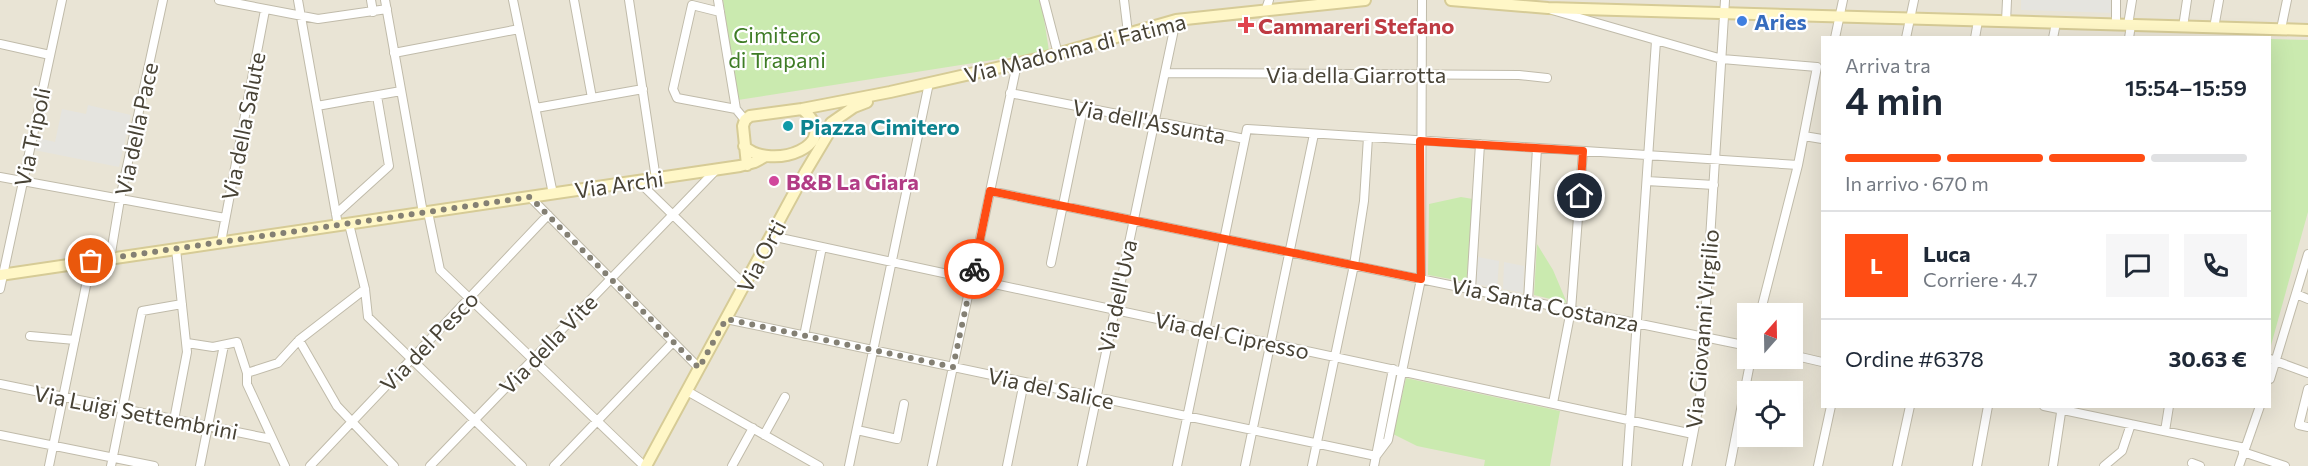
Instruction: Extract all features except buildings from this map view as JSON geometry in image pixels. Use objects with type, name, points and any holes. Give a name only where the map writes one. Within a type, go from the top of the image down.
[{"type":"street","name":"Via Tripoli","points":[[0,289],[62,0]]},
{"type":"street","name":"Via della Pace","points":[[110,259],[120,199],[164,0]]},
{"type":"street","points":[[219,0],[318,19],[387,9]]},
{"type":"street","points":[[298,0],[341,221],[365,290],[368,317],[522,466]]},
{"type":"street","points":[[371,0],[373,12]]},
{"type":"street","points":[[385,0],[401,92],[440,270],[645,466]]},
{"type":"street","points":[[513,0],[554,194]]},
{"type":"street","points":[[574,0],[592,98]]},
{"type":"street","points":[[629,0],[656,178]]},
{"type":"street","points":[[718,0],[734,106],[745,120]]},
{"type":"street","points":[[1044,0],[1058,54]]},
{"type":"street","points":[[1124,0],[1128,33]]},
{"type":"street","name":"Via Madonna di Fatima","points":[[890,92],[1058,54],[1176,20],[1267,5],[1365,0]]},
{"type":"street","points":[[1374,466],[1376,456],[1388,440],[1398,370],[1421,279],[1422,0]]},
{"type":"street","points":[[1451,0],[1548,8],[2308,30]]},
{"type":"street","points":[[1725,0],[1718,158],[1798,165]]},
{"type":"street","points":[[1835,36],[1843,0]]},
{"type":"street","points":[[1906,36],[1914,0]]},
{"type":"street","points":[[2006,22],[2007,0]]},
{"type":"street","points":[[2116,0],[2116,25]]},
{"type":"street","points":[[2129,36],[2132,0]]},
{"type":"street","points":[[2183,27],[2187,0]]},
{"type":"street","points":[[2214,27],[2219,0]]},
{"type":"street","points":[[2281,29],[2287,0]]},
{"type":"street","points":[[720,12],[692,5],[673,89],[677,98],[734,106]]},
{"type":"street","points":[[1548,8],[1722,59],[1820,64],[1798,165],[1763,303]]},
{"type":"street","name":"Via della Salute","points":[[221,242],[265,10]]},
{"type":"street","name":"Via dell'Uva","points":[[1082,466],[1176,20]]},
{"type":"street","points":[[1975,36],[1978,21]]},
{"type":"street","points":[[2053,36],[2056,23]]},
{"type":"street","points":[[394,53],[519,29]]},
{"type":"street","points":[[1628,466],[1646,153],[1656,41]]},
{"type":"street","points":[[0,44],[50,55]]},
{"type":"street","points":[[933,466],[1017,63]]},
{"type":"street","name":"Via della Giarrotta","points":[[1165,73],[1547,78]]},
{"type":"street","points":[[849,466],[929,83]]},
{"type":"street","points":[[536,108],[643,89]]},
{"type":"street","points":[[317,106],[401,92]]},
{"type":"street","points":[[743,166],[745,120],[750,116],[802,109],[890,92]]},
{"type":"street","points":[[744,146],[764,157],[798,152],[854,107],[890,92]]},
{"type":"street","name":"Via dell'Assunta","points":[[1010,93],[1245,139],[1247,129],[1718,158]]},
{"type":"street","points":[[341,221],[388,166],[377,96]]},
{"type":"street","points":[[1051,263],[1083,108]]},
{"type":"street","points":[[802,109],[813,122],[813,141],[806,171]]},
{"type":"street","points":[[806,171],[837,119]]},
{"type":"street","points":[[1245,466],[1314,134]]},
{"type":"street","points":[[1804,136],[1821,139]]},
{"type":"street","points":[[1312,466],[1354,265],[1364,201],[1368,137]]},
{"type":"street","points":[[1177,466],[1245,139]]},
{"type":"street","points":[[1471,289],[1480,144]]},
{"type":"street","points":[[1528,301],[1537,148]]},
{"type":"street","points":[[1553,403],[1571,310],[1583,151]]},
{"type":"street","name":"Via Archi","points":[[2,275],[221,242],[341,221],[426,212],[743,166],[764,157]]},
{"type":"street","name":"Via Giovanni Virgilio","points":[[1687,466],[1700,399],[1718,158]]},
{"type":"street","name":"Via della Vite","points":[[430,466],[716,170]]},
{"type":"street","name":"Via Orti","points":[[645,466],[746,285],[806,171]]},
{"type":"street","points":[[0,177],[225,218]]},
{"type":"street","points":[[638,181],[746,285]]},
{"type":"street","points":[[1646,184],[1714,188]]},
{"type":"street","name":"Via Santa Costanza","points":[[990,191],[1737,344]]},
{"type":"street","points":[[530,197],[699,368]]},
{"type":"street","name":"Via del Pesco","points":[[309,466],[548,215]]},
{"type":"street","name":"Via del Cipresso","points":[[771,236],[1693,434]]},
{"type":"street","points":[[804,336],[822,247]]},
{"type":"street","points":[[174,420],[187,352],[176,249]]},
{"type":"street","points":[[2308,254],[2273,360],[2308,374]]},
{"type":"street","points":[[49,466],[91,261]]},
{"type":"street","points":[[247,373],[278,363],[299,340],[365,290]]},
{"type":"street","points":[[2296,294],[2308,299]]},
{"type":"street","points":[[111,462],[142,311],[182,304]]},
{"type":"street","name":"Via del Salice","points":[[726,319],[1376,456]]},
{"type":"street","points":[[30,336],[75,340]]},
{"type":"street","points":[[299,340],[337,406],[394,466]]},
{"type":"street","points":[[187,343],[213,347],[237,342],[247,373],[247,384],[285,466]]},
{"type":"street","points":[[554,466],[673,342]]},
{"type":"street","points":[[200,466],[224,345]]},
{"type":"street","points":[[1803,358],[1821,362]]},
{"type":"street","points":[[1730,466],[1749,369]]},
{"type":"street","points":[[1007,466],[1024,382]]},
{"type":"street","name":"Via Luigi Settembrini","points":[[0,384],[271,439]]},
{"type":"street","points":[[2308,388],[2299,425],[2308,428]]},
{"type":"street","points":[[687,391],[819,466]]},
{"type":"street","points":[[764,435],[785,397]]},
{"type":"street","points":[[857,430],[897,439],[904,404]]},
{"type":"street","points":[[1818,466],[1831,408]]},
{"type":"street","points":[[1897,466],[1910,408]]},
{"type":"street","points":[[1977,466],[1988,408]]},
{"type":"street","points":[[2053,466],[2062,408],[2244,450],[2285,466]]},
{"type":"street","points":[[2165,431],[2169,408]]},
{"type":"street","points":[[2239,466],[2259,408]]},
{"type":"street","points":[[2104,466],[2122,451],[2131,424]]},
{"type":"street","points":[[732,466],[753,428]]},
{"type":"street","points":[[0,435],[53,446],[111,462],[154,466]]},
{"type":"shaded area","points":[[0,0],[2308,0],[2308,466],[0,466]]},
{"type":"shaded area","points":[[2021,0],[2111,0],[2111,13],[2021,10]]},
{"type":"shaded area","points":[[88,105],[131,115],[119,167],[34,150],[38,138],[55,142],[62,109],[86,114]]},
{"type":"shaded area","points":[[1478,257],[1499,261],[1497,288],[1476,284]]},
{"type":"shaded area","points":[[1504,262],[1524,266],[1523,293],[1503,289]]},
{"type":"green space","name":"Cimitero di Trapani","points":[[723,0],[1041,0],[1049,51],[738,100]]},
{"type":"green space","points":[[2271,39],[2308,40],[2308,212],[2271,345]]},
{"type":"green space","points":[[1461,197],[1473,199],[1467,282],[1428,275],[1429,204]]},
{"type":"green space","points":[[1537,244],[1553,270],[1567,303],[1534,295]]},
{"type":"green space","points":[[1406,378],[1560,411],[1550,466],[1484,466],[1485,460],[1417,446],[1393,434]]},
{"type":"way so far","points":[[91,261],[530,197],[699,368],[726,319],[953,367],[974,269]]},
{"type":"place","name":"Aries","points":[[1742,21]]},
{"type":"place","name":"Cammareri Stefano","points":[[1246,25]]},
{"type":"place","name":"Piazza Cimitero","points":[[788,126]]},
{"type":"place","name":"B&B La Giara","points":[[774,181]]},
{"type":"route","points":[[974,269],[990,191],[1421,279],[1420,141],[1583,151],[1580,196]]}]
